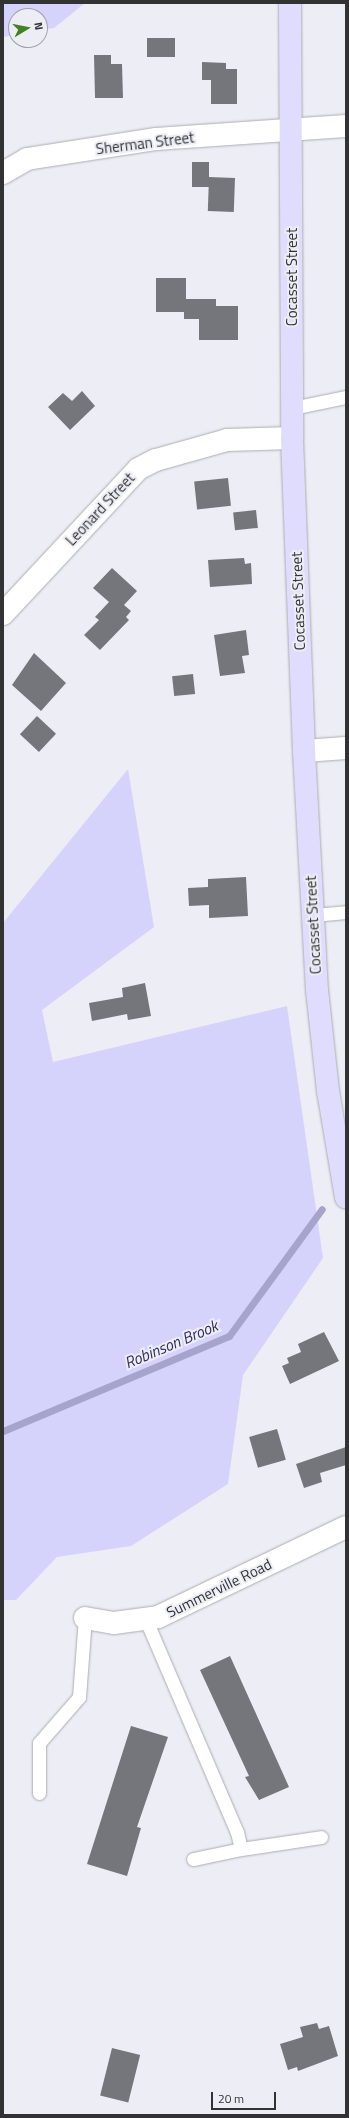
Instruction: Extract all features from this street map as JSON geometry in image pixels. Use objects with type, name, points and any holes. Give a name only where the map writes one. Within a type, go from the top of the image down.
[{"type":"main road","name":"Cocasset Street","points":[[290,3],[292,438],[304,752],[313,915],[326,1077],[346,1197]]},
{"type":"street","name":"Sherman Street","points":[[3,173],[27,159],[156,139],[346,126]]},
{"type":"street","name":"Leonard Street","points":[[3,614],[138,469],[156,460],[227,440],[292,438]]},
{"type":"street","points":[[304,752],[346,748]]},
{"type":"street","name":"Summerville Road","points":[[85,1618],[114,1623],[146,1620],[346,1527]]},
{"type":"lane","points":[[292,408],[346,397]]},
{"type":"lane","points":[[313,915],[346,912]]},
{"type":"lane","points":[[39,1793],[39,1743],[79,1697],[85,1618]]},
{"type":"lane","points":[[146,1620],[237,1832],[241,1849]]},
{"type":"lane","points":[[193,1859],[241,1849],[321,1837]]},
{"type":"shaded area","points":[[3,3],[85,3],[54,28],[48,29],[48,8],[8,8],[8,36],[3,37]]},
{"type":"shaded area","points":[[128,769],[154,927],[42,1010],[53,1062],[287,1006],[323,1258],[243,1375],[228,1484],[131,1546],[57,1557],[16,1600],[3,1600],[3,923]]},
{"type":"building","points":[[147,38],[175,38],[175,57],[147,57]]},
{"type":"building","points":[[94,55],[111,55],[111,64],[122,64],[123,98],[95,98]]},
{"type":"building","points":[[202,62],[226,63],[226,69],[237,69],[237,104],[211,104],[211,80],[202,80]]},
{"type":"building","points":[[192,162],[209,162],[209,187],[192,187]]},
{"type":"building","points":[[209,177],[235,178],[234,212],[208,211]]},
{"type":"building","points":[[156,278],[186,278],[186,299],[216,299],[216,306],[238,306],[238,340],[199,340],[199,319],[184,319],[184,312],[156,312]]},
{"type":"building","points":[[82,391],[95,406],[70,430],[48,407],[63,393],[72,401]]},
{"type":"building","points":[[228,478],[231,506],[197,509],[194,482]]},
{"type":"building","points":[[256,510],[258,528],[235,530],[233,512]]},
{"type":"building","points":[[244,558],[245,564],[251,563],[252,584],[210,587],[208,560]]},
{"type":"building","points":[[112,568],[137,591],[124,605],[131,611],[126,617],[129,620],[100,650],[84,635],[99,620],[95,617],[109,602],[93,588]]},
{"type":"building","points":[[246,630],[249,655],[242,656],[245,673],[220,676],[214,635]]},
{"type":"building","points":[[34,653],[66,683],[41,711],[12,685]]},
{"type":"building","points":[[193,674],[195,694],[174,696],[172,676]]},
{"type":"building","points":[[37,716],[56,734],[39,752],[20,734]]},
{"type":"building","points":[[246,877],[248,916],[209,918],[209,905],[189,906],[188,888],[208,887],[208,879]]},
{"type":"building","points":[[145,983],[151,1016],[128,1020],[127,1014],[92,1021],[89,1003],[123,997],[122,988]]},
{"type":"building","points":[[324,1332],[339,1361],[290,1384],[282,1366],[289,1363],[287,1358],[301,1352],[298,1344]]},
{"type":"building","points":[[277,1429],[286,1460],[258,1468],[249,1437]]},
{"type":"building","points":[[346,1447],[346,1465],[320,1473],[322,1482],[304,1488],[296,1464]]},
{"type":"building","points":[[230,1656],[289,1787],[259,1800],[245,1777],[249,1776],[200,1670]]},
{"type":"building","points":[[131,1726],[168,1737],[137,1827],[141,1828],[127,1876],[87,1864]]},
{"type":"building","points":[[317,2023],[319,2029],[329,2026],[338,2056],[298,2071],[297,2067],[288,2070],[280,2044],[303,2037],[300,2027]]},
{"type":"building","points":[[112,2048],[140,2055],[128,2103],[100,2096]]},
{"type":"waterway","name":"Robinson Brook","points":[[3,1431],[229,1336],[322,1209]]}]
